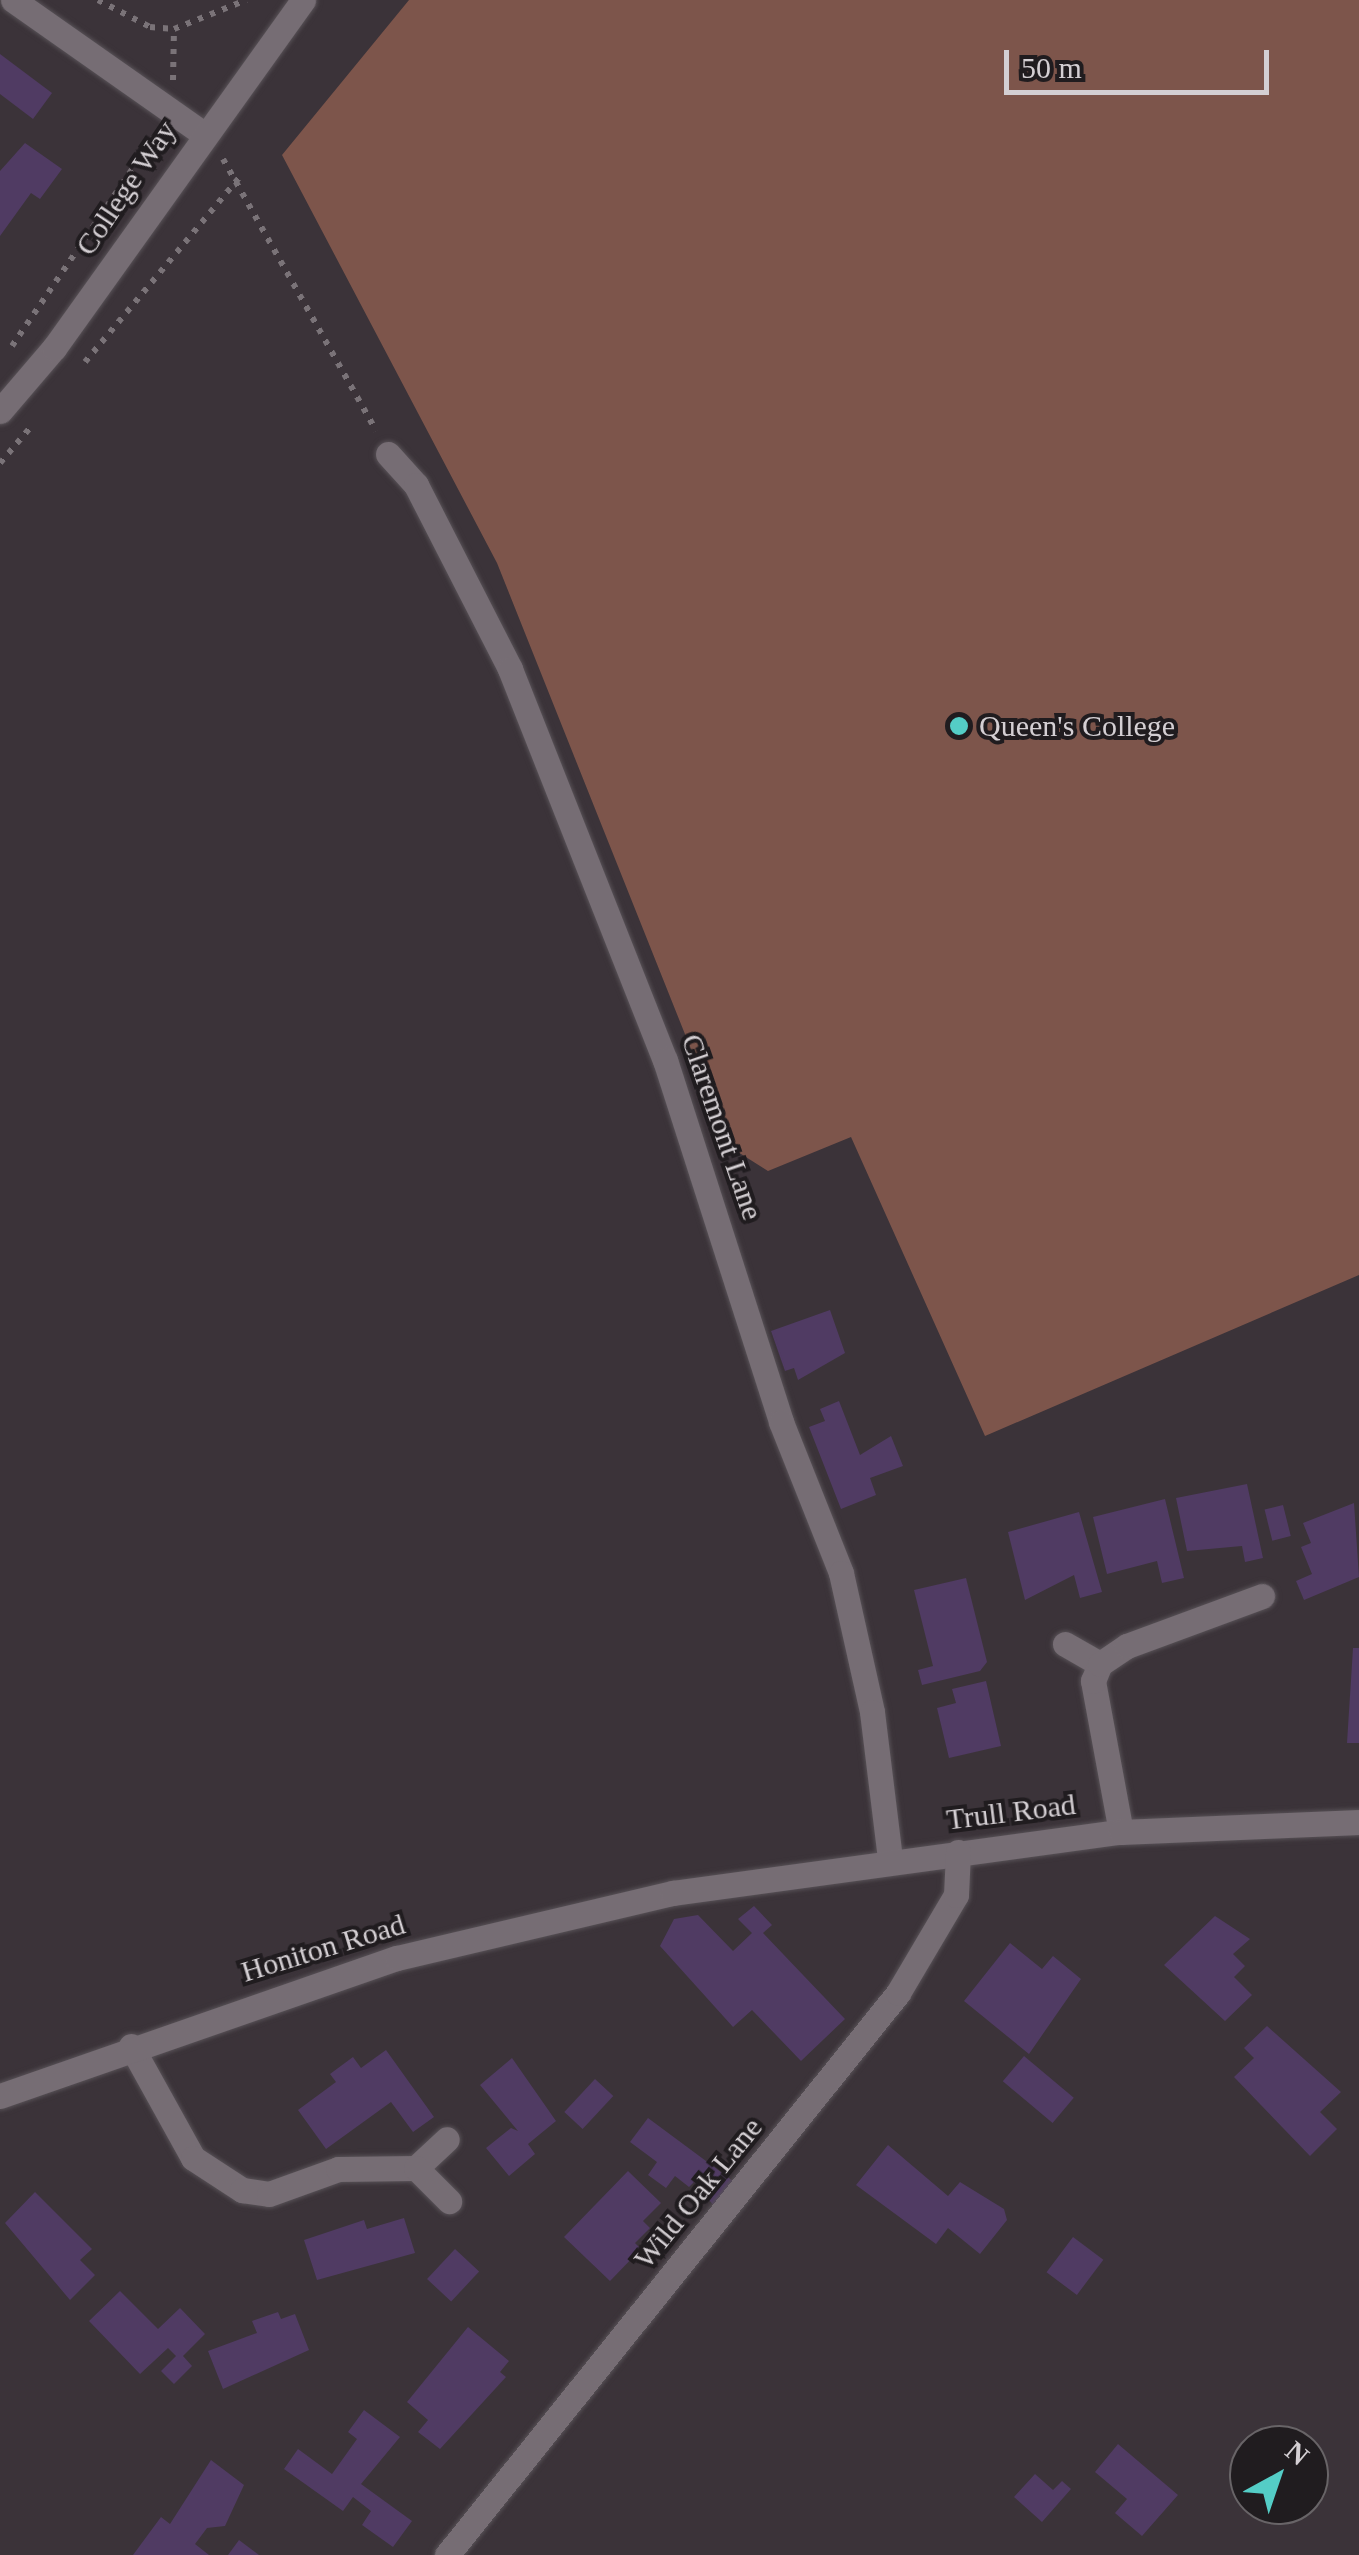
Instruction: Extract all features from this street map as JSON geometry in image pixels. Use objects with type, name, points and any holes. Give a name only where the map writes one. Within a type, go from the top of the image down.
[{"type":"street","points":[[13,0],[202,133]]},
{"type":"street","name":"College Way","points":[[0,410],[54,348],[202,133],[303,0]]},
{"type":"street","name":"Claremont Lane","points":[[388,454],[416,485],[510,668],[664,1060],[782,1422],[841,1573],[872,1712],[890,1859]]},
{"type":"street","points":[[1121,1832],[1093,1681],[1100,1664],[1262,1596]]},
{"type":"street","points":[[1065,1644],[1100,1664]]},
{"type":"street","name":"Trull Road","points":[[673,1893],[890,1859],[1121,1832],[1359,1822]]},
{"type":"street","name":"Wild Oak Lane","points":[[447,2555],[898,1994],[956,1895],[958,1852]]},
{"type":"street","name":"Honiton Road","points":[[0,2096],[130,2046],[397,1958],[673,1893]]},
{"type":"street","points":[[130,2046],[193,2158],[242,2190],[269,2194],[338,2169],[416,2168],[447,2139]]},
{"type":"street","points":[[416,2168],[448,2201]]},
{"type":"path","points":[[98,0],[150,26],[174,29],[246,0]]},
{"type":"path","points":[[0,363],[172,110],[174,29]]},
{"type":"path","points":[[73,376],[238,178],[388,454]]},
{"type":"path","points":[[0,463],[36,421]]},
{"type":"shaded area","name":"Queen's College","points":[[409,0],[1359,0],[1359,1275],[985,1436],[851,1137],[768,1171],[730,1147],[497,563],[282,155]]},
{"type":"building","points":[[0,54],[52,93],[33,119],[0,94]]},
{"type":"building","points":[[25,143],[62,169],[40,199],[31,193],[0,236],[0,171]]},
{"type":"building","points":[[830,1310],[845,1353],[798,1380],[794,1368],[785,1371],[771,1331]]},
{"type":"building","points":[[839,1401],[860,1455],[891,1436],[903,1466],[870,1478],[876,1495],[841,1509],[809,1427],[825,1421],[820,1409]]},
{"type":"building","points":[[1247,1484],[1263,1558],[1245,1562],[1242,1546],[1187,1551],[1176,1498]]},
{"type":"building","points":[[1165,1499],[1184,1578],[1162,1583],[1157,1561],[1107,1574],[1093,1517]]},
{"type":"building","points":[[1354,1503],[1359,1577],[1304,1600],[1296,1581],[1312,1574],[1301,1547],[1311,1543],[1303,1523]]},
{"type":"building","points":[[1283,1505],[1291,1536],[1272,1541],[1265,1510]]},
{"type":"building","points":[[1079,1512],[1102,1592],[1080,1598],[1074,1575],[1025,1600],[1008,1532]]},
{"type":"building","points":[[966,1578],[987,1662],[980,1671],[922,1685],[918,1670],[933,1666],[914,1590]]},
{"type":"building","points":[[1353,1648],[1359,1648],[1359,1743],[1347,1743]]},
{"type":"building","points":[[986,1681],[1001,1746],[949,1758],[937,1708],[956,1703],[952,1689]]},
{"type":"building","points":[[754,1906],[772,1925],[763,1933],[845,2019],[801,2061],[752,2010],[733,2027],[660,1946],[674,1919],[698,1915],[733,1951],[752,1933],[738,1919]]},
{"type":"building","points":[[1215,1916],[1250,1939],[1233,1954],[1245,1966],[1234,1977],[1252,1995],[1225,2021],[1164,1965]]},
{"type":"building","points":[[1010,1943],[1042,1969],[1053,1956],[1081,1979],[1029,2054],[964,2001]]},
{"type":"building","points":[[1267,2026],[1341,2092],[1320,2112],[1337,2129],[1310,2156],[1234,2077],[1254,2058],[1244,2048]]},
{"type":"building","points":[[386,2050],[434,2117],[413,2132],[391,2102],[326,2149],[298,2110],[336,2082],[330,2074],[353,2057],[361,2068]]},
{"type":"building","points":[[1024,2056],[1074,2098],[1053,2123],[1003,2081]]},
{"type":"building","points":[[512,2058],[556,2121],[528,2144],[535,2154],[509,2176],[486,2148],[511,2128],[518,2131],[480,2085]]},
{"type":"building","points":[[595,2079],[613,2096],[583,2129],[564,2112]]},
{"type":"building","points":[[648,2118],[733,2181],[714,2206],[694,2182],[689,2187],[675,2176],[666,2188],[648,2175],[657,2162],[630,2142]]},
{"type":"building","points":[[888,2145],[948,2196],[960,2182],[1004,2209],[1007,2220],[980,2254],[948,2228],[936,2244],[856,2185]]},
{"type":"building","points":[[628,2171],[661,2203],[643,2221],[650,2228],[635,2243],[641,2249],[610,2281],[564,2237]]},
{"type":"building","points":[[35,2192],[92,2249],[80,2260],[95,2275],[70,2300],[5,2223]]},
{"type":"building","points":[[404,2218],[415,2253],[317,2280],[304,2240],[364,2220],[367,2229]]},
{"type":"building","points":[[1073,2237],[1103,2260],[1077,2295],[1047,2272]]},
{"type":"building","points":[[455,2249],[479,2272],[451,2301],[427,2279]]},
{"type":"building","points":[[120,2291],[158,2329],[180,2308],[205,2334],[183,2356],[192,2366],[174,2384],[161,2371],[176,2356],[168,2348],[140,2374],[89,2321]]},
{"type":"building","points":[[278,2312],[281,2319],[295,2314],[309,2350],[223,2389],[208,2351],[257,2333],[252,2321]]},
{"type":"building","points":[[468,2327],[509,2361],[500,2372],[506,2377],[440,2449],[418,2432],[428,2420],[407,2402]]},
{"type":"building","points":[[364,2410],[400,2437],[361,2484],[412,2521],[393,2547],[362,2525],[371,2511],[353,2497],[343,2511],[284,2469],[298,2449],[332,2474],[357,2439],[348,2432]]},
{"type":"building","points":[[1118,2444],[1178,2495],[1142,2536],[1115,2513],[1127,2499],[1095,2472]]},
{"type":"building","points":[[211,2460],[244,2485],[225,2526],[207,2528],[195,2544],[209,2555],[133,2555],[161,2517],[170,2524]]},
{"type":"building","points":[[1035,2474],[1053,2490],[1062,2481],[1071,2489],[1042,2522],[1014,2497]]},
{"type":"building","points":[[239,2540],[259,2555],[228,2555]]},
{"type":"place","name":"Queen's College","points":[[959,726]]}]
